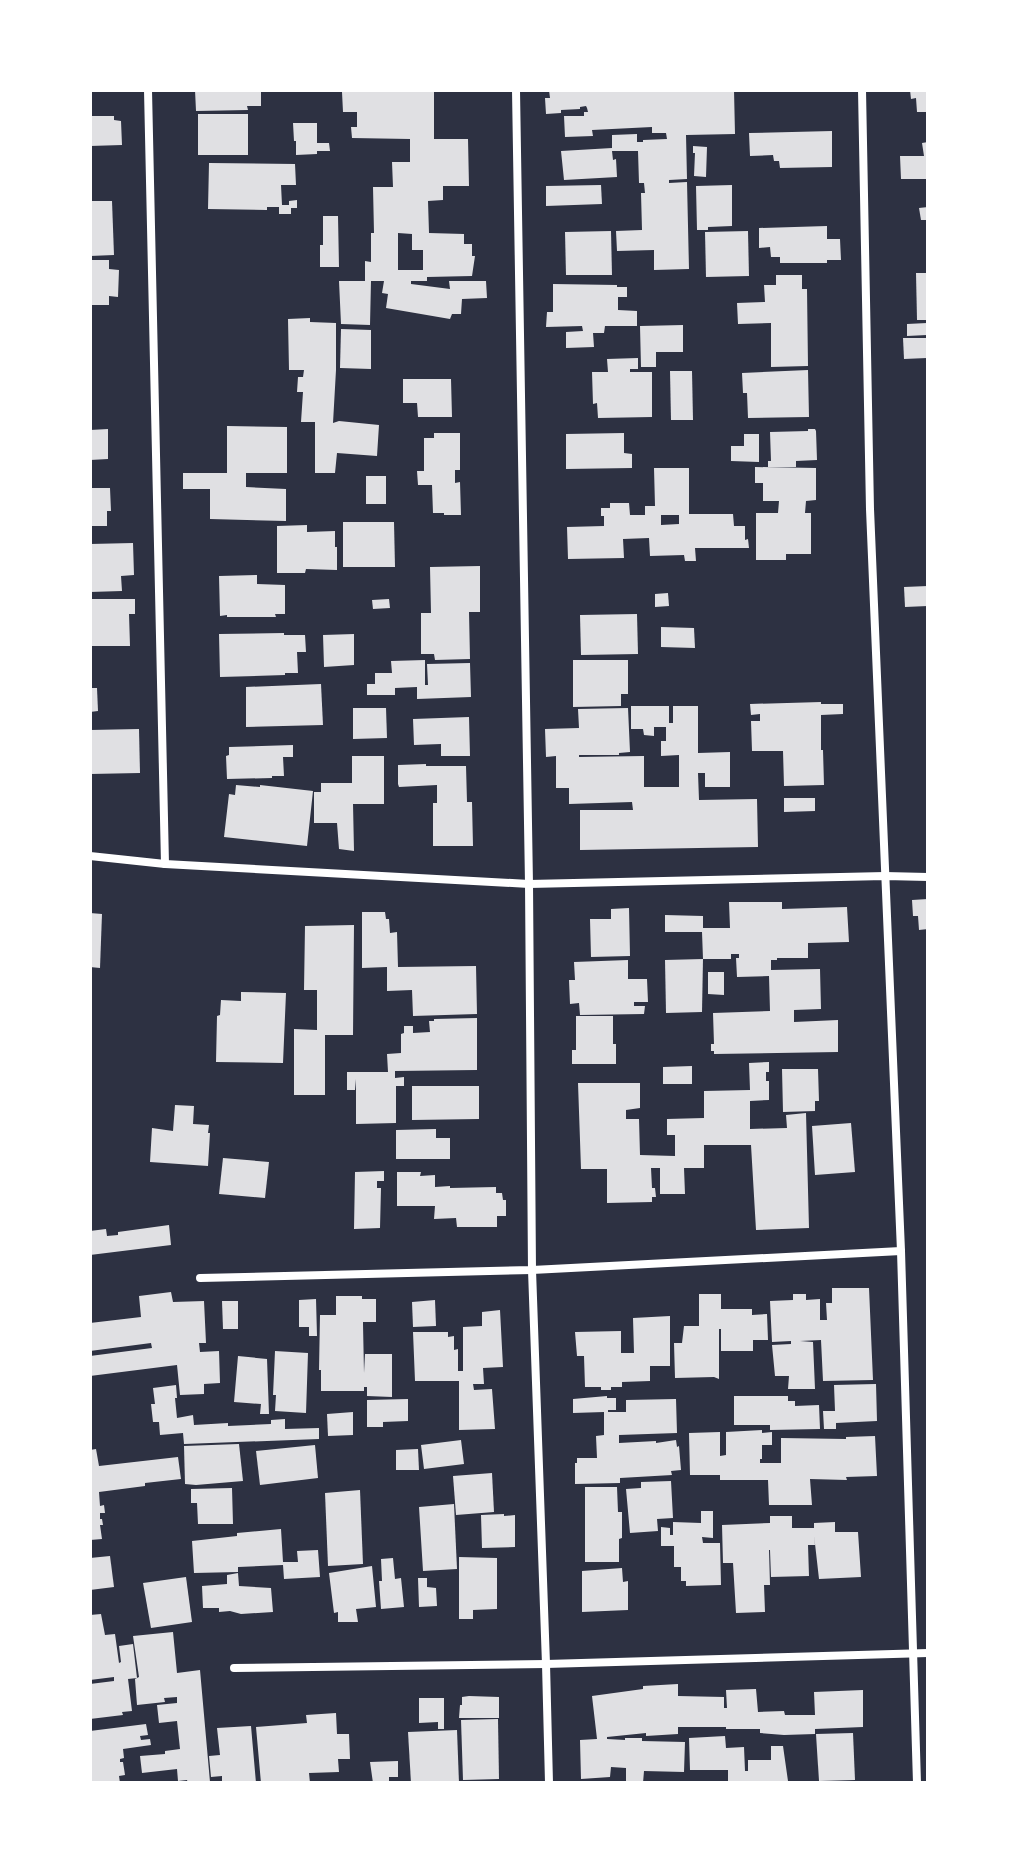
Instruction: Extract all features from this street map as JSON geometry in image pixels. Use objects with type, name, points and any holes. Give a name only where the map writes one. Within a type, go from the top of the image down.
[{"type":"street","points":[[148,90],[165,864]]},
{"type":"street","points":[[516,90],[532,1270],[549,1783]]},
{"type":"street","points":[[862,90],[870,509],[901,1251],[917,1783]]},
{"type":"street","points":[[90,856],[165,864],[529,884],[928,877]]},
{"type":"street","points":[[200,1278],[532,1270],[901,1251]]},
{"type":"street","points":[[234,1668],[546,1664],[928,1653]]},
{"type":"building","points":[[195,90],[261,90],[261,106],[247,106],[248,110],[196,111]]},
{"type":"building","points":[[549,90],[734,90],[735,134],[686,135],[687,179],[669,180],[669,183],[687,182],[689,269],[654,270],[654,250],[617,251],[616,231],[642,230],[641,193],[645,193],[644,183],[639,183],[638,151],[612,151],[613,160],[616,159],[617,177],[564,180],[561,151],[612,148],[612,135],[637,134],[637,142],[643,142],[667,139],[666,133],[652,133],[652,127],[592,130],[593,136],[565,137],[564,116],[584,116],[587,108],[546,114],[545,98],[550,98]]},
{"type":"building","points":[[910,90],[928,90],[928,112],[917,112],[916,98],[911,99]]},
{"type":"building","points":[[342,92],[434,92],[434,139],[468,139],[469,186],[443,186],[443,200],[428,201],[429,233],[464,234],[464,244],[472,244],[472,256],[475,256],[472,276],[427,277],[427,281],[411,281],[411,284],[450,289],[449,281],[486,281],[487,298],[462,299],[461,314],[452,314],[450,319],[386,308],[388,294],[382,293],[384,281],[371,281],[370,325],[341,324],[339,281],[365,281],[365,261],[371,262],[373,187],[393,187],[392,162],[410,162],[410,139],[352,138],[351,127],[357,127],[357,112],[343,112]],"holes":[[[398,233],[412,234],[412,250],[423,250],[423,270],[398,270]]]},
{"type":"building","points":[[198,114],[248,114],[248,155],[198,155]]},
{"type":"building","points":[[90,116],[114,116],[114,120],[121,121],[122,145],[90,146]]},
{"type":"building","points":[[293,123],[317,123],[317,143],[329,143],[330,151],[296,155]]},
{"type":"building","points":[[832,131],[832,167],[780,168],[779,161],[774,161],[773,155],[750,156],[749,133]]},
{"type":"building","points":[[928,142],[927,179],[901,179],[900,156],[924,156],[922,143]]},
{"type":"building","points":[[693,146],[707,147],[706,177],[694,176]]},
{"type":"building","points":[[209,163],[295,164],[296,185],[281,185],[282,205],[297,200],[297,208],[291,208],[291,214],[279,214],[279,207],[267,207],[267,210],[208,209]]},
{"type":"building","points":[[601,185],[602,204],[546,206],[546,186]]},
{"type":"building","points":[[732,185],[732,226],[697,230],[696,186]]},
{"type":"building","points":[[90,201],[112,201],[114,255],[90,256]]},
{"type":"building","points":[[928,207],[928,220],[921,220],[919,208]]},
{"type":"building","points":[[323,216],[338,216],[339,267],[320,267]]},
{"type":"building","points":[[827,226],[827,239],[840,239],[841,260],[780,263],[780,257],[771,257],[770,247],[759,248],[759,228]]},
{"type":"building","points":[[611,231],[612,275],[566,275],[565,232]]},
{"type":"building","points":[[748,231],[749,276],[706,277],[705,232]]},
{"type":"building","points":[[90,260],[109,260],[109,269],[119,270],[118,297],[109,296],[109,305],[90,305]]},
{"type":"building","points":[[916,273],[928,273],[928,320],[917,320]]},
{"type":"building","points":[[776,275],[802,275],[802,289],[807,289],[808,366],[771,367],[771,323],[738,324],[737,303],[765,302],[764,285],[776,285]]},
{"type":"building","points":[[553,284],[627,287],[627,297],[618,297],[618,310],[637,311],[637,326],[605,326],[604,333],[593,333],[594,347],[566,348],[566,332],[583,331],[582,326],[546,327],[547,312],[553,312]]},
{"type":"building","points":[[310,318],[310,322],[336,323],[333,423],[379,425],[377,456],[337,453],[335,473],[315,473],[315,422],[301,422],[303,392],[297,392],[298,377],[303,377],[304,370],[289,370],[288,319]]},
{"type":"building","points":[[927,323],[927,335],[907,336],[907,324]]},
{"type":"building","points":[[683,325],[683,352],[656,352],[656,367],[641,367],[640,326]]},
{"type":"building","points":[[341,329],[371,330],[371,369],[340,368]]},
{"type":"building","points":[[903,338],[928,338],[927,358],[904,359]]},
{"type":"building","points":[[638,358],[638,369],[630,369],[630,372],[652,372],[652,417],[598,418],[597,403],[593,404],[592,372],[608,372],[607,359]]},
{"type":"building","points":[[808,370],[809,417],[748,418],[742,373]]},
{"type":"building","points":[[670,371],[692,371],[693,420],[671,420]]},
{"type":"building","points":[[403,379],[451,379],[452,417],[418,417],[417,403],[403,403]]},
{"type":"building","points":[[227,426],[287,427],[287,473],[246,473],[246,487],[286,489],[286,521],[210,519],[210,489],[183,489],[183,473],[227,473]]},
{"type":"building","points":[[108,429],[108,459],[90,460],[90,430]]},
{"type":"building","points":[[816,431],[817,460],[796,461],[796,467],[768,467],[768,461],[771,461],[770,432]]},
{"type":"building","points":[[434,433],[460,433],[460,470],[455,470],[455,483],[460,482],[461,515],[433,513],[432,485],[418,485],[417,471],[424,471],[424,438],[434,438]]},
{"type":"building","points":[[624,433],[624,453],[632,454],[632,468],[566,469],[566,434]]},
{"type":"building","points":[[744,434],[759,434],[759,462],[731,461],[731,446],[744,446]]},
{"type":"building","points":[[755,467],[816,468],[816,500],[806,501],[805,513],[811,513],[811,554],[786,554],[786,560],[756,560],[756,513],[778,513],[779,501],[763,501],[763,483],[755,483]]},
{"type":"building","points":[[654,468],[689,468],[689,514],[733,514],[734,526],[745,526],[745,540],[748,539],[749,548],[695,548],[696,561],[685,561],[684,555],[650,556],[649,538],[623,539],[624,558],[568,559],[567,527],[604,526],[601,508],[610,508],[610,503],[629,503],[630,515],[645,515],[645,506],[655,506]],"holes":[[[661,515],[679,515],[679,524],[661,525]]]},
{"type":"building","points":[[366,476],[386,476],[386,504],[366,504]]},
{"type":"building","points":[[90,488],[110,488],[111,511],[107,511],[107,526],[90,526]]},
{"type":"building","points":[[343,522],[394,522],[395,567],[343,567]]},
{"type":"building","points":[[307,525],[307,532],[335,531],[337,570],[306,569],[305,573],[277,573],[277,526]]},
{"type":"building","points":[[133,543],[134,575],[121,576],[122,591],[90,592],[90,544]]},
{"type":"building","points":[[480,566],[480,612],[469,612],[470,659],[435,660],[434,654],[421,654],[421,613],[431,613],[430,567]]},
{"type":"building","points":[[257,575],[257,584],[285,585],[285,614],[275,614],[276,617],[220,616],[219,576]]},
{"type":"building","points":[[928,586],[928,606],[905,607],[904,587]]},
{"type":"building","points":[[668,593],[669,606],[655,607],[655,594]]},
{"type":"building","points":[[90,599],[135,599],[135,614],[129,614],[130,646],[90,646]]},
{"type":"building","points":[[389,599],[390,608],[373,609],[372,600]]},
{"type":"building","points":[[637,614],[638,654],[581,655],[580,615]]},
{"type":"building","points":[[661,627],[694,628],[695,648],[661,647]]},
{"type":"building","points":[[219,634],[305,635],[306,652],[297,652],[298,673],[220,677]]},
{"type":"building","points":[[354,634],[354,665],[324,667],[323,635]]},
{"type":"building","points":[[425,660],[425,685],[428,685],[427,664],[470,663],[471,697],[417,699],[417,687],[395,688],[395,695],[367,695],[367,684],[375,684],[375,673],[392,673],[391,661]]},
{"type":"building","points":[[573,660],[628,660],[628,694],[621,694],[621,706],[573,707]]},
{"type":"building","points":[[321,684],[323,725],[246,727],[246,687]]},
{"type":"building","points":[[90,688],[97,688],[98,711],[90,712]]},
{"type":"building","points":[[750,704],[843,704],[843,714],[821,715],[824,785],[784,786],[783,751],[752,751],[751,721],[760,721],[760,714],[751,715]]},
{"type":"building","points":[[631,706],[669,706],[669,723],[673,723],[673,706],[698,706],[698,753],[730,752],[730,787],[705,787],[705,773],[698,773],[699,800],[757,799],[758,847],[580,850],[580,810],[633,810],[632,802],[569,804],[569,788],[556,788],[556,756],[546,757],[545,729],[579,728],[578,709],[628,708],[630,752],[579,757],[644,756],[644,787],[679,787],[679,755],[661,756],[661,741],[666,741],[666,727],[654,727],[654,736],[644,735],[643,729],[631,729]]},
{"type":"building","points":[[353,708],[386,708],[387,738],[353,739]]},
{"type":"building","points":[[469,717],[470,756],[441,756],[441,744],[414,745],[413,719]]},
{"type":"building","points":[[139,729],[140,773],[90,774],[90,730]]},
{"type":"building","points":[[293,745],[293,757],[283,757],[284,776],[227,779],[226,756],[229,755],[229,747]]},
{"type":"building","points":[[352,756],[384,756],[384,804],[353,804],[354,851],[339,849],[337,823],[314,823],[314,792],[321,792],[321,783],[352,783]]},
{"type":"building","points":[[398,765],[466,766],[467,802],[472,802],[473,846],[433,846],[433,803],[437,803],[437,785],[399,787]]},
{"type":"building","points":[[236,785],[313,791],[307,846],[224,837],[229,794],[235,795]]},
{"type":"building","points":[[784,798],[815,798],[815,811],[784,812]]},
{"type":"building","points":[[928,899],[928,929],[919,930],[918,916],[913,916],[912,900]]},
{"type":"building","points":[[729,902],[782,902],[782,909],[847,907],[849,942],[808,943],[808,958],[771,960],[771,970],[820,969],[821,1009],[794,1010],[794,1022],[838,1020],[838,1052],[714,1054],[711,1051],[711,1044],[714,1044],[713,1013],[770,1011],[769,976],[737,977],[736,958],[739,954],[731,954],[731,959],[703,959],[702,932],[665,932],[665,915],[703,916],[703,928],[730,928]]},
{"type":"building","points":[[629,908],[630,956],[591,957],[590,919],[611,919],[611,909]]},
{"type":"building","points":[[362,912],[385,912],[390,933],[397,932],[398,967],[476,966],[477,1014],[413,1016],[412,990],[387,991],[387,967],[362,968]]},
{"type":"building","points":[[90,913],[102,914],[100,968],[90,967]]},
{"type":"building","points":[[354,925],[353,1035],[325,1035],[325,1095],[294,1095],[294,1029],[317,1030],[317,990],[304,990],[305,926]]},
{"type":"building","points":[[703,959],[702,1012],[666,1013],[665,960]]},
{"type":"building","points":[[628,960],[628,979],[647,979],[648,1002],[634,1002],[634,1006],[645,1006],[644,1014],[580,1015],[579,1003],[570,1004],[569,980],[575,980],[574,962]]},
{"type":"building","points":[[708,972],[724,972],[724,995],[708,994]]},
{"type":"building","points":[[241,992],[286,993],[283,1063],[216,1062],[217,1016],[220,1015],[221,1000],[241,1001]]},
{"type":"building","points":[[576,1016],[613,1016],[616,1064],[572,1064],[572,1050],[576,1050]]},
{"type":"building","points":[[477,1018],[477,1070],[395,1071],[395,1078],[404,1077],[404,1086],[396,1086],[396,1123],[356,1124],[356,1079],[355,1090],[347,1090],[347,1072],[388,1072],[387,1054],[401,1053],[404,1026],[413,1026],[413,1033],[430,1032],[429,1021],[434,1019]]},
{"type":"building","points":[[769,1062],[766,1081],[769,1081],[769,1100],[750,1101],[750,1129],[787,1128],[786,1115],[806,1113],[809,1228],[756,1230],[751,1145],[704,1145],[704,1168],[684,1168],[685,1194],[660,1194],[660,1168],[651,1168],[652,1188],[655,1188],[656,1197],[652,1197],[652,1202],[607,1203],[607,1169],[581,1169],[578,1083],[640,1083],[640,1108],[626,1110],[626,1119],[639,1119],[640,1155],[675,1156],[675,1135],[667,1135],[667,1119],[704,1118],[704,1091],[750,1090],[749,1063]]},
{"type":"building","points":[[692,1066],[692,1084],[663,1084],[663,1067]]},
{"type":"building","points":[[782,1069],[818,1069],[819,1101],[815,1101],[815,1111],[783,1112]]},
{"type":"building","points":[[412,1086],[479,1086],[479,1119],[412,1120]]},
{"type":"building","points":[[175,1105],[194,1106],[193,1124],[209,1125],[208,1166],[150,1162],[152,1128],[173,1131]]},
{"type":"building","points":[[851,1123],[855,1172],[815,1175],[812,1126]]},
{"type":"building","points":[[436,1129],[436,1138],[450,1138],[450,1159],[396,1159],[396,1130]]},
{"type":"building","points":[[223,1158],[269,1162],[265,1198],[219,1194]]},
{"type":"building","points":[[384,1171],[384,1181],[377,1181],[377,1188],[381,1188],[380,1228],[354,1229],[355,1172]]},
{"type":"building","points":[[397,1172],[435,1175],[435,1187],[496,1187],[496,1193],[502,1193],[503,1200],[506,1200],[506,1216],[497,1216],[497,1227],[457,1227],[456,1218],[434,1219],[435,1206],[397,1206]]},
{"type":"building","points":[[169,1225],[171,1245],[90,1255],[90,1231],[106,1229],[107,1236]]},
{"type":"building","points":[[832,1288],[869,1288],[873,1380],[823,1381],[821,1340],[800,1341],[813,1342],[815,1389],[788,1389],[789,1376],[775,1376],[772,1345],[791,1344],[791,1341],[772,1342],[770,1301],[793,1300],[793,1294],[806,1294],[806,1300],[820,1299],[820,1320],[827,1320],[826,1303],[832,1303]]},
{"type":"building","points":[[171,1292],[173,1302],[204,1301],[206,1343],[199,1343],[200,1352],[219,1351],[220,1383],[204,1384],[204,1394],[180,1395],[177,1365],[90,1376],[90,1356],[152,1348],[151,1343],[90,1351],[90,1323],[141,1317],[139,1296]]},
{"type":"building","points":[[699,1294],[721,1294],[721,1309],[752,1309],[752,1315],[767,1314],[768,1340],[753,1340],[753,1351],[721,1351],[719,1329],[719,1379],[675,1378],[674,1343],[682,1343],[684,1326],[699,1326]]},
{"type":"building","points":[[336,1296],[376,1299],[376,1322],[363,1322],[364,1373],[365,1354],[392,1354],[392,1397],[367,1396],[367,1387],[364,1391],[321,1391],[320,1315],[336,1315]]},
{"type":"building","points":[[316,1299],[317,1336],[309,1336],[309,1327],[299,1327],[299,1300]]},
{"type":"building","points":[[435,1300],[436,1326],[413,1327],[412,1302]]},
{"type":"building","points":[[222,1301],[238,1301],[238,1329],[223,1329]]},
{"type":"building","points":[[500,1310],[503,1367],[483,1368],[484,1384],[473,1384],[474,1390],[492,1389],[495,1429],[459,1430],[459,1381],[415,1381],[413,1332],[448,1332],[448,1337],[454,1336],[454,1350],[458,1349],[458,1371],[463,1371],[463,1327],[482,1326],[482,1312]]},
{"type":"building","points":[[670,1316],[670,1366],[650,1366],[650,1381],[622,1382],[622,1387],[611,1387],[611,1390],[585,1387],[584,1356],[577,1356],[575,1332],[621,1331],[621,1353],[634,1353],[633,1318]]},
{"type":"building","points":[[275,1351],[308,1353],[306,1413],[275,1411]]},
{"type":"building","points":[[238,1356],[267,1359],[269,1414],[260,1414],[261,1404],[234,1402]]},
{"type":"building","points":[[876,1384],[877,1421],[836,1423],[836,1429],[824,1429],[823,1411],[835,1411],[834,1385]]},
{"type":"building","points":[[176,1385],[177,1418],[193,1415],[194,1425],[271,1424],[271,1420],[285,1419],[285,1429],[319,1428],[319,1439],[184,1444],[183,1433],[160,1435],[159,1422],[153,1422],[153,1388]]},
{"type":"building","points":[[734,1396],[788,1396],[788,1401],[795,1401],[795,1406],[819,1405],[820,1429],[770,1430],[770,1425],[734,1425]]},
{"type":"building","points":[[616,1398],[616,1410],[608,1412],[626,1412],[626,1400],[676,1399],[677,1433],[619,1435],[619,1443],[676,1440],[681,1470],[671,1471],[672,1475],[620,1478],[620,1483],[575,1484],[577,1458],[597,1458],[596,1436],[604,1435],[604,1412],[573,1413],[573,1399]]},
{"type":"building","points":[[408,1399],[408,1421],[383,1422],[383,1427],[367,1427],[367,1400]]},
{"type":"building","points":[[353,1412],[353,1435],[328,1436],[327,1414]]},
{"type":"building","points":[[762,1430],[762,1433],[772,1432],[772,1445],[762,1445],[760,1463],[781,1463],[781,1438],[875,1436],[877,1476],[846,1477],[847,1480],[810,1479],[812,1505],[769,1505],[768,1480],[720,1480],[720,1475],[690,1475],[689,1433],[720,1432],[720,1456],[726,1455],[726,1432]]},
{"type":"building","points":[[461,1440],[464,1464],[424,1469],[421,1445]]},
{"type":"building","points":[[239,1444],[243,1481],[185,1484],[184,1446]]},
{"type":"building","points":[[315,1445],[318,1478],[260,1485],[256,1451]]},
{"type":"building","points":[[96,1449],[99,1466],[178,1457],[181,1479],[99,1492],[100,1506],[104,1505],[105,1513],[100,1513],[102,1539],[90,1540],[90,1450]]},
{"type":"building","points":[[418,1449],[419,1470],[396,1470],[396,1450]]},
{"type":"building","points":[[492,1473],[494,1512],[456,1515],[453,1476]]},
{"type":"building","points":[[671,1481],[673,1518],[657,1519],[658,1531],[630,1533],[626,1489],[641,1488],[641,1482]]},
{"type":"building","points":[[585,1487],[617,1487],[618,1512],[622,1512],[619,1562],[585,1562]]},
{"type":"building","points":[[232,1488],[233,1524],[198,1524],[197,1503],[191,1503],[191,1489]]},
{"type":"building","points":[[360,1490],[363,1564],[328,1566],[325,1493]]},
{"type":"building","points":[[454,1504],[457,1569],[423,1571],[419,1507]]},
{"type":"building","points":[[701,1511],[713,1511],[713,1538],[702,1537],[703,1543],[720,1543],[721,1585],[686,1586],[686,1581],[681,1581],[681,1567],[674,1567],[674,1546],[661,1546],[661,1527],[670,1528],[670,1535],[673,1535],[673,1522],[701,1523]]},
{"type":"building","points":[[481,1515],[515,1515],[515,1547],[482,1548]]},
{"type":"building","points":[[770,1516],[792,1516],[792,1528],[814,1528],[814,1523],[835,1522],[835,1532],[858,1532],[861,1577],[819,1579],[814,1535],[815,1545],[808,1545],[809,1576],[771,1577],[769,1550],[770,1585],[764,1585],[765,1612],[736,1613],[733,1563],[723,1563],[722,1525],[770,1523]]},
{"type":"building","points":[[281,1529],[283,1562],[298,1562],[297,1551],[318,1550],[320,1577],[284,1579],[283,1565],[238,1567],[238,1572],[194,1573],[192,1541]]},
{"type":"building","points":[[110,1556],[114,1587],[90,1590],[90,1558]]},
{"type":"building","points":[[459,1557],[497,1558],[497,1609],[473,1610],[473,1619],[459,1619]]},
{"type":"building","points":[[393,1558],[395,1579],[401,1578],[404,1607],[381,1609],[381,1559]]},
{"type":"building","points":[[372,1566],[376,1607],[356,1609],[358,1622],[338,1622],[329,1573]]},
{"type":"building","points":[[622,1568],[623,1582],[628,1581],[628,1610],[582,1612],[582,1571]]},
{"type":"building","points":[[238,1573],[239,1586],[271,1588],[273,1612],[241,1614],[219,1612],[219,1608],[203,1608],[202,1586],[227,1584],[227,1575]]},
{"type":"building","points":[[186,1577],[192,1622],[151,1628],[143,1583]]},
{"type":"building","points":[[418,1578],[427,1578],[427,1587],[436,1588],[437,1606],[419,1607]]},
{"type":"building","points":[[101,1614],[105,1635],[115,1634],[119,1663],[119,1646],[133,1644],[137,1678],[128,1679],[132,1711],[90,1719],[90,1684],[114,1681],[114,1677],[90,1680],[90,1615]]},
{"type":"building","points":[[173,1632],[177,1673],[200,1670],[210,1782],[178,1781],[177,1769],[142,1773],[140,1756],[180,1749],[177,1721],[159,1723],[157,1705],[177,1703],[177,1697],[164,1698],[165,1702],[137,1705],[135,1679],[139,1677],[133,1636]]},
{"type":"building","points":[[678,1684],[678,1696],[724,1697],[724,1708],[727,1708],[726,1690],[756,1689],[758,1712],[784,1711],[785,1715],[815,1715],[814,1692],[863,1690],[863,1727],[815,1729],[815,1734],[784,1735],[760,1733],[760,1729],[678,1727],[678,1734],[607,1737],[685,1742],[684,1772],[644,1771],[643,1783],[626,1783],[626,1768],[611,1767],[610,1777],[581,1779],[580,1740],[597,1739],[592,1696],[643,1689],[643,1686]]},
{"type":"building","points":[[462,1697],[499,1697],[499,1718],[459,1718]]},
{"type":"building","points":[[419,1698],[444,1698],[444,1729],[438,1729],[438,1722],[419,1723]]},
{"type":"building","points":[[336,1713],[337,1734],[349,1734],[350,1759],[338,1759],[339,1772],[309,1773],[310,1783],[261,1783],[256,1727],[307,1723],[306,1715]]},
{"type":"building","points":[[498,1719],[499,1779],[463,1780],[461,1720]]},
{"type":"building","points":[[146,1724],[148,1735],[140,1736],[141,1740],[150,1739],[151,1745],[123,1749],[124,1758],[120,1762],[123,1762],[125,1775],[119,1776],[120,1783],[90,1783],[90,1731]]},
{"type":"building","points":[[251,1726],[256,1783],[222,1783],[222,1776],[211,1777],[209,1756],[220,1755],[217,1728]]},
{"type":"building","points":[[457,1730],[459,1783],[411,1783],[408,1732]]},
{"type":"building","points":[[853,1733],[855,1780],[819,1781],[816,1734]]},
{"type":"building","points":[[725,1736],[726,1748],[744,1747],[745,1771],[748,1771],[748,1760],[771,1760],[771,1746],[783,1746],[788,1781],[728,1783],[728,1770],[690,1770],[689,1738]]},
{"type":"building","points":[[398,1761],[398,1777],[389,1777],[389,1783],[373,1783],[370,1762]]}]
